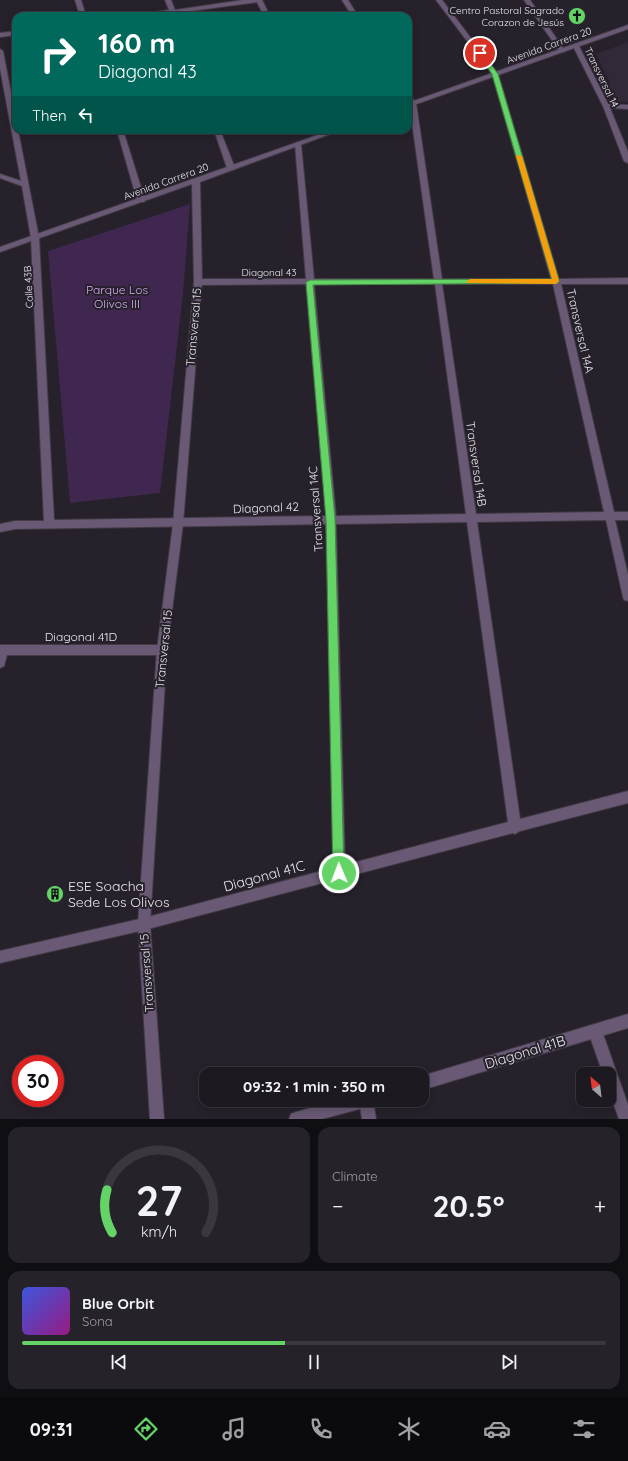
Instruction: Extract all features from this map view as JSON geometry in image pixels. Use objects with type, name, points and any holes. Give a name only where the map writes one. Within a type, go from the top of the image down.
[{"type":"street","points":[[78,0],[82,12]]},
{"type":"street","points":[[168,0],[172,12]]},
{"type":"street","points":[[185,12],[258,0],[265,12]]},
{"type":"street","points":[[345,0],[352,12]]},
{"type":"street","points":[[439,0],[495,74]]},
{"type":"street","points":[[527,0],[562,50]]},
{"type":"street","name":"Avenida Carrera 20","points":[[412,101],[628,27]]},
{"type":"street","points":[[0,35],[12,34]]},
{"type":"street","name":"Transversal 14","points":[[576,46],[606,106],[628,161]]},
{"type":"street","name":"Calle 43B","points":[[0,52],[12,116]]},
{"type":"street","name":"Transversal 14A","points":[[495,74],[556,281],[628,597]]},
{"type":"street","points":[[606,106],[628,107]]},
{"type":"street","name":"Transversal 14B","points":[[412,115],[438,282],[515,828]]},
{"type":"street","name":"Calle 43B","points":[[15,134],[35,238],[49,525]]},
{"type":"street","points":[[121,134],[141,200]]},
{"type":"street","points":[[218,134],[231,168]]},
{"type":"street","name":"Avenida Carrera 20","points":[[0,250],[325,134]]},
{"type":"street","name":"Transversal 14C","points":[[298,144],[331,519],[339,873]]},
{"type":"street","points":[[0,176],[25,185]]},
{"type":"street","name":"Transversal 15","points":[[157,1119],[144,924],[162,650],[178,524],[198,282],[196,180]]},
{"type":"street","name":"Diagonal 43","points":[[198,282],[628,281]]},
{"type":"street","name":"Diagonal 42","points":[[0,528],[15,525],[178,524],[331,519],[628,516]]},
{"type":"street","points":[[0,663],[1,650]]},
{"type":"street","name":"Diagonal 41D","points":[[1,650],[162,650]]},
{"type":"street","name":"Diagonal 41C","points":[[0,957],[144,924],[515,828],[628,797]]},
{"type":"street","name":"Diagonal 41B","points":[[429,1081],[628,1021]]},
{"type":"street","points":[[594,1032],[626,1119]]},
{"type":"street","points":[[296,1119],[340,1107]]},
{"type":"street","points":[[367,1107],[369,1119]]},
{"type":"shaded area","points":[[628,42],[628,102],[614,102],[606,84],[611,84],[596,54]]},
{"type":"green space","name":"Parque Los Olivos III","points":[[190,204],[183,294],[160,493],[70,503],[48,251]]},
{"type":"slow traffic","points":[[470,282],[556,281],[519,156]]},
{"type":"place","name":"Centro Pastoral Sagrado Corazon de Jesús","points":[[577,16]]},
{"type":"place","name":"ESE Soacha Sede Los Olivos","points":[[55,894]]},
{"type":"route","points":[[339,873],[331,519],[310,282],[556,281],[495,74],[480,53]]}]
